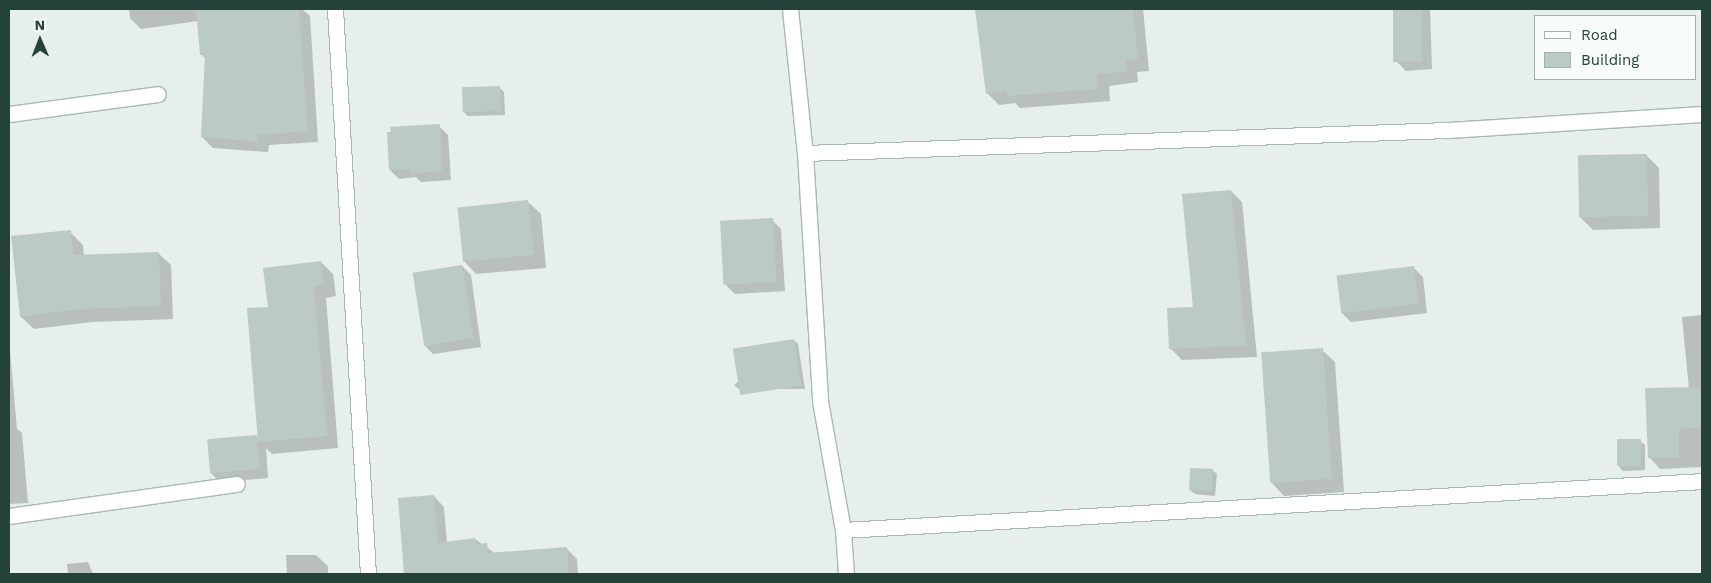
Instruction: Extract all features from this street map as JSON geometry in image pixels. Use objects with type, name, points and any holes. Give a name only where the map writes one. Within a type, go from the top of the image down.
[{"type":"street","points":[[335,9],[368,574]]},
{"type":"street","points":[[790,9],[804,153],[820,401],[843,530],[846,574]]},
{"type":"street","points":[[9,114],[158,94]]},
{"type":"street","points":[[804,153],[1448,130],[1702,114]]},
{"type":"street","points":[[843,530],[1702,481]]},
{"type":"street","points":[[9,516],[237,484]]},
{"type":"building","points":[[196,9],[299,9],[308,131],[258,135],[258,142],[201,137],[205,54],[200,55]]},
{"type":"building","points":[[975,9],[1133,9],[1138,59],[1126,60],[1127,71],[1097,74],[1098,89],[1007,96],[1007,91],[986,94]]},
{"type":"building","points":[[1393,9],[1422,9],[1422,62],[1393,62]]},
{"type":"building","points":[[500,86],[501,111],[463,112],[462,87]]},
{"type":"building","points":[[440,124],[442,171],[410,174],[410,169],[389,170],[387,132],[391,132],[390,127]]},
{"type":"building","points":[[1647,154],[1648,216],[1579,217],[1578,155]]},
{"type":"building","points":[[1231,190],[1246,346],[1169,349],[1167,308],[1193,307],[1182,194]]},
{"type":"building","points":[[528,200],[534,255],[463,262],[457,207]]},
{"type":"building","points":[[773,218],[776,282],[723,285],[720,221]]},
{"type":"building","points":[[71,230],[73,255],[159,252],[161,306],[79,309],[20,317],[11,236]]},
{"type":"building","points":[[321,261],[324,284],[314,286],[327,436],[258,442],[247,308],[268,307],[263,268]]},
{"type":"building","points":[[462,265],[474,338],[424,346],[413,273]]},
{"type":"building","points":[[1414,266],[1419,304],[1341,313],[1337,276]]},
{"type":"building","points":[[794,339],[801,385],[740,395],[733,349]]},
{"type":"building","points":[[1323,348],[1332,479],[1270,483],[1261,352]]},
{"type":"building","points":[[1702,387],[1702,427],[1679,429],[1679,457],[1648,458],[1645,388]]},
{"type":"building","points":[[257,435],[260,469],[210,473],[207,439]]},
{"type":"building","points":[[1617,439],[1641,439],[1641,466],[1617,466]]},
{"type":"building","points":[[1190,468],[1213,469],[1212,491],[1189,490]]},
{"type":"building","points":[[434,495],[438,543],[475,538],[476,544],[487,543],[488,553],[567,547],[569,574],[404,574],[398,498]]}]
